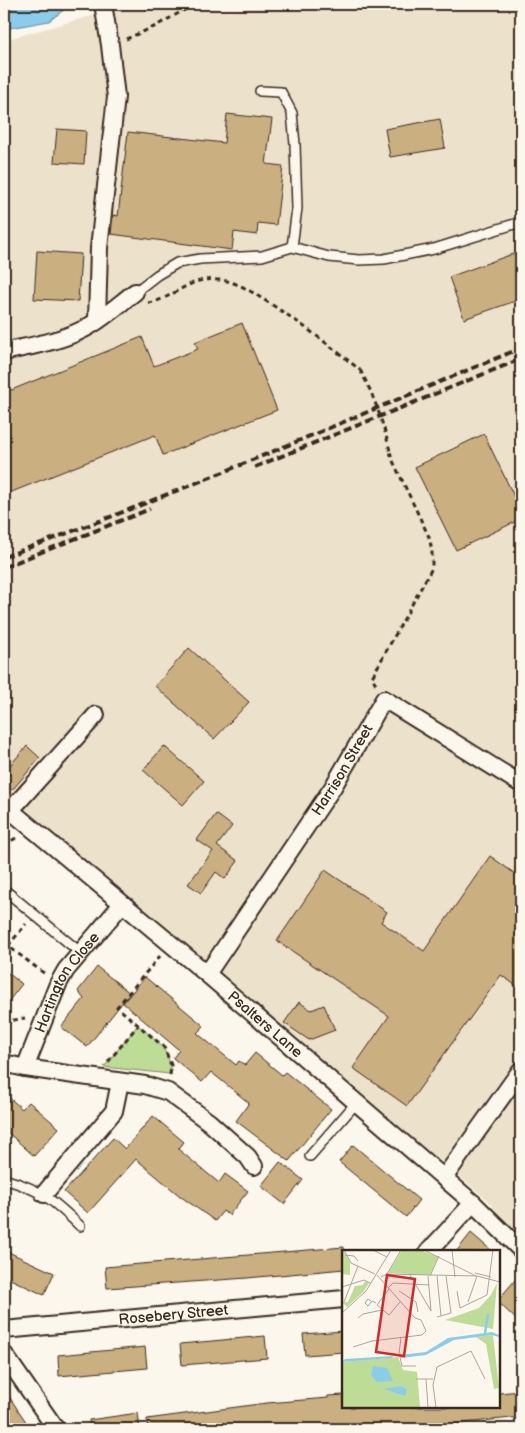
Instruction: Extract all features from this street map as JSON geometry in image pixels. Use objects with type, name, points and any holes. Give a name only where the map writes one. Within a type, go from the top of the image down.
[{"type":"street","points":[[97,321],[99,248],[116,97],[103,4]]},
{"type":"street","points":[[4,352],[68,336],[82,330],[135,292]]},
{"type":"street","points":[[384,699],[521,784]]},
{"type":"street","name":"Harrison Street","points":[[207,974],[333,787],[384,699]]},
{"type":"street","points":[[7,808],[96,715]]},
{"type":"street","name":"Psalters Lane","points":[[7,808],[207,974],[473,1203],[521,1250]]},
{"type":"street","name":"Hartington Close","points":[[26,1068],[58,984],[122,904]]},
{"type":"street","points":[[4,1063],[26,1068],[145,1085],[168,1092],[210,1122],[248,1157],[254,1166]]},
{"type":"street","points":[[444,1178],[521,1070]]},
{"type":"street","points":[[44,1194],[114,1111],[120,1082]]},
{"type":"street","points":[[430,1250],[473,1203]]},
{"type":"street","name":"Rosebery Street","points":[[4,1330],[342,1300]]},
{"type":"street","points":[[4,1354],[56,1429]]},
{"type":"lane","points":[[260,91],[281,92],[292,113],[297,208],[292,248]]},
{"type":"lane","points":[[135,292],[177,263],[200,259],[262,256],[292,248],[329,257],[359,260],[384,259],[434,249],[521,222]]},
{"type":"lane","points":[[7,892],[81,953]]},
{"type":"lane","points":[[310,1156],[356,1103]]},
{"type":"lane","points":[[7,1180],[28,1186],[44,1194],[80,1226]]},
{"type":"path","points":[[110,45],[154,27],[195,4]]},
{"type":"path","points":[[120,302],[138,305],[156,302],[185,285],[206,280],[227,281],[244,288],[274,306],[327,343],[360,370],[366,380],[383,424],[392,460],[429,537],[432,551],[432,568],[372,677],[384,699]]},
{"type":"path","points":[[8,946],[34,914]]},
{"type":"path","points":[[4,943],[58,984]]},
{"type":"path","points":[[168,1092],[171,1065],[164,1047],[117,1007],[170,944]]},
{"type":"path","points":[[96,1078],[138,1025]]},
{"type":"shaded area","points":[[135,4],[195,4],[229,12],[267,4],[521,4],[521,1238],[485,1198],[4,799],[4,40]]},
{"type":"green space","points":[[138,1025],[165,1052],[170,1066],[170,1074],[104,1067]]},
{"type":"water","points":[[4,4],[72,4],[49,21],[4,29]]},
{"type":"building","points":[[227,114],[272,119],[266,164],[283,166],[276,225],[258,223],[257,235],[234,232],[232,250],[111,234],[113,215],[118,216],[128,132],[224,143]]},
{"type":"building","points":[[440,119],[445,148],[390,157],[385,129]]},
{"type":"building","points":[[57,129],[86,131],[84,164],[54,162]]},
{"type":"building","points":[[37,251],[81,254],[78,301],[34,299]]},
{"type":"building","points":[[521,251],[521,299],[464,319],[449,277]]},
{"type":"building","points":[[242,323],[277,410],[163,455],[155,435],[4,495],[4,393],[142,337],[154,366],[198,349],[195,342]]},
{"type":"building","points":[[484,434],[521,511],[521,519],[456,550],[415,467]]},
{"type":"building","points":[[189,648],[249,702],[214,739],[155,686]]},
{"type":"building","points":[[27,746],[40,758],[12,790],[4,783],[4,772]]},
{"type":"building","points":[[164,746],[204,781],[183,805],[143,770]]},
{"type":"building","points":[[216,814],[232,826],[217,846],[238,861],[225,879],[216,872],[201,893],[188,884],[213,851],[197,840]]},
{"type":"building","points":[[490,856],[521,878],[521,989],[501,975],[407,1106],[353,1068],[389,1016],[277,941],[325,870],[387,912],[381,922],[424,951]]},
{"type":"building","points":[[97,967],[130,993],[87,1047],[61,1027],[84,999],[78,991]]},
{"type":"building","points":[[4,970],[22,984],[4,1007]]},
{"type":"building","points":[[145,977],[204,1026],[197,1033],[236,1065],[239,1061],[245,1065],[255,1053],[282,1075],[285,1072],[331,1109],[289,1161],[236,1121],[249,1103],[211,1072],[202,1082],[173,1058],[179,1050],[123,1003]]},
{"type":"building","points":[[299,1002],[311,1010],[324,1005],[335,1030],[309,1040],[284,1023]]},
{"type":"building","points":[[4,1093],[22,1109],[29,1102],[59,1128],[34,1156],[4,1129]]},
{"type":"building","points":[[153,1116],[184,1142],[178,1149],[219,1183],[225,1174],[248,1191],[229,1215],[223,1211],[215,1221],[180,1196],[136,1159],[88,1213],[64,1192],[113,1138],[125,1149]]},
{"type":"building","points":[[353,1145],[419,1200],[406,1217],[339,1162]]},
{"type":"building","points":[[280,1162],[303,1180],[284,1204],[261,1186]]},
{"type":"building","points":[[471,1233],[491,1250],[458,1250]]},
{"type":"building","points":[[344,1247],[344,1250],[342,1250],[342,1269],[247,1278],[107,1288],[105,1267]]},
{"type":"building","points":[[4,1250],[54,1273],[44,1295],[4,1276]]},
{"type":"building","points":[[521,1273],[521,1324],[500,1304],[500,1298]]},
{"type":"building","points":[[342,1331],[342,1352],[305,1355],[303,1334]]},
{"type":"building","points":[[265,1336],[267,1358],[182,1365],[180,1344]]},
{"type":"building","points":[[145,1347],[147,1368],[59,1376],[58,1355]]},
{"type":"building","points":[[4,1389],[18,1410],[31,1429],[4,1429]]},
{"type":"building","points":[[521,1391],[521,1417],[407,1429],[148,1429],[147,1419],[342,1395],[342,1408],[500,1408],[500,1393]]},
{"type":"building","points":[[138,1413],[140,1429],[90,1429],[89,1420]]},
{"type":"railway","points":[[4,557],[226,471],[521,348]]},
{"type":"railway","points":[[255,467],[521,359]]},
{"type":"railway","points":[[4,567],[150,509]]}]
